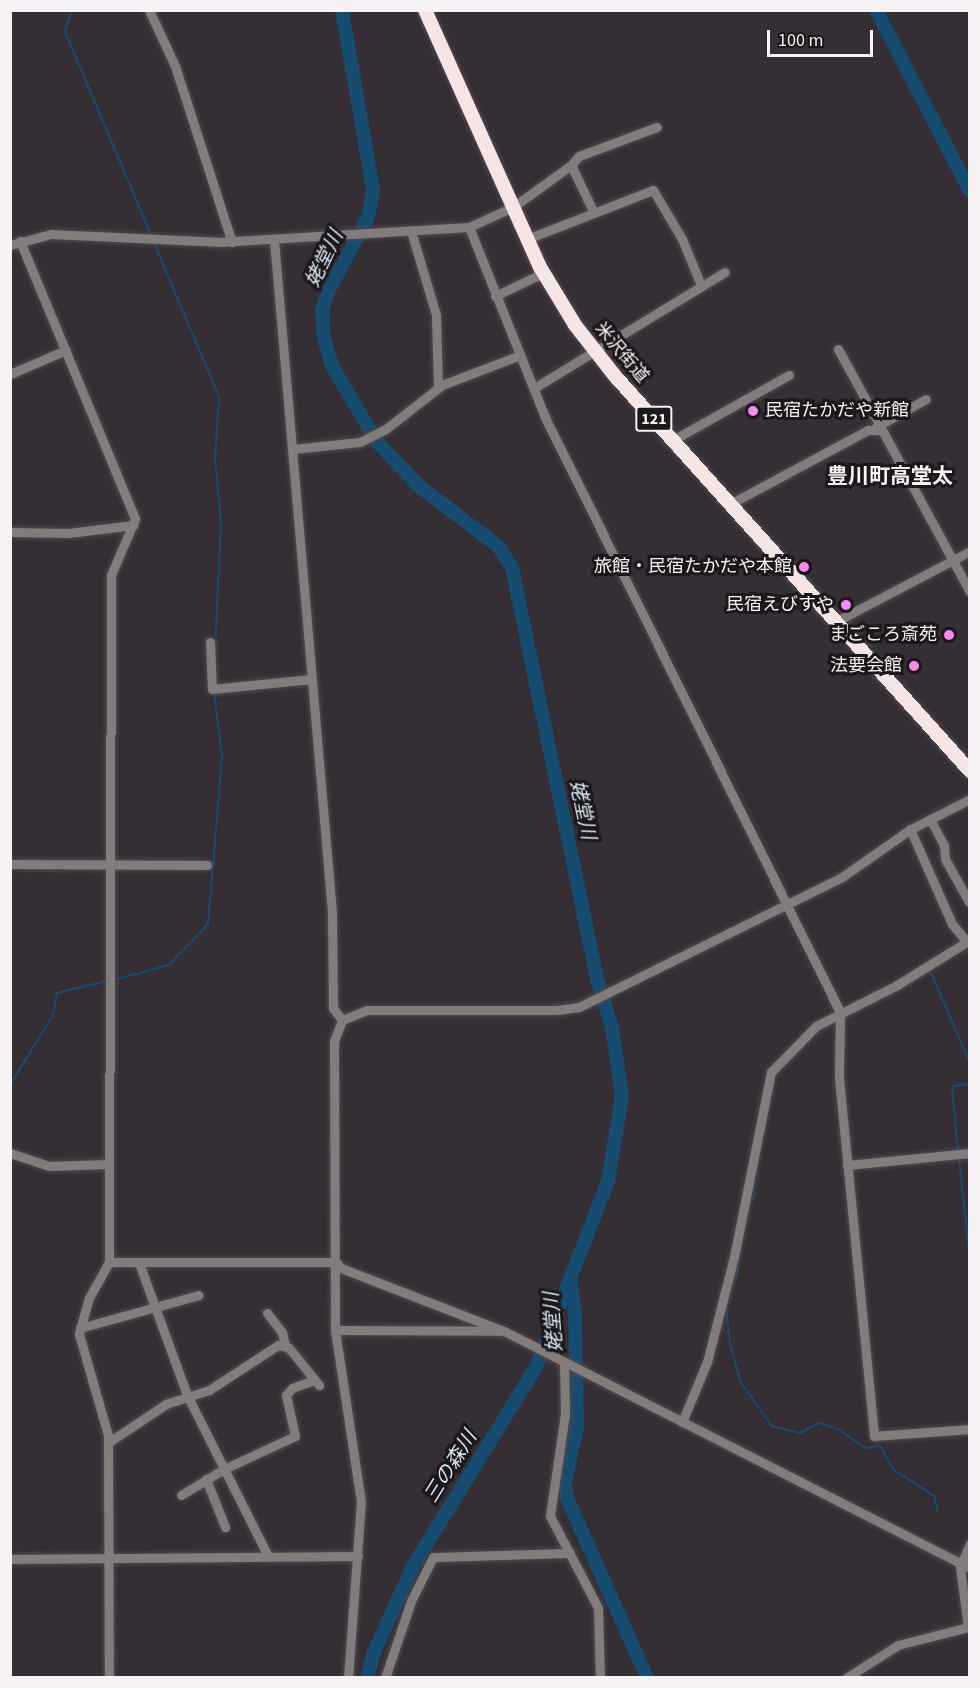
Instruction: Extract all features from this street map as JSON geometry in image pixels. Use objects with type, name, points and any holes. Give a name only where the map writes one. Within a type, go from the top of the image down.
[{"type":"highway","name":"米沢街道","points":[[425,10],[543,273],[595,351],[969,771]]},
{"type":"street","points":[[149,10],[175,66],[232,242]]},
{"type":"street","points":[[109,1677],[108,1442],[81,1350],[80,1328],[89,1298],[109,1262],[111,575],[134,525],[132,510],[66,350],[15,243],[51,234],[232,242],[469,227],[513,207],[571,165],[579,156],[657,127]]},
{"type":"street","points":[[571,165],[594,213]]},
{"type":"street","points":[[527,239],[653,190],[682,238],[701,285]]},
{"type":"street","points":[[469,227],[534,388],[840,1012],[839,1078],[874,1436],[969,1429]]},
{"type":"street","points":[[411,231],[436,315],[438,388]]},
{"type":"street","points":[[274,240],[332,913],[333,1008],[342,1020]]},
{"type":"street","points":[[534,388],[725,272]]},
{"type":"street","points":[[495,296],[543,273]]},
{"type":"street","points":[[838,349],[877,427],[886,435],[954,559],[969,592]]},
{"type":"street","points":[[10,374],[66,350]]},
{"type":"street","points":[[293,449],[360,442],[384,430],[438,388],[478,374],[512,355],[520,355]]},
{"type":"street","points":[[673,440],[789,375]]},
{"type":"street","points":[[730,504],[926,399]]},
{"type":"street","points":[[10,532],[69,533],[134,525]]},
{"type":"street","points":[[835,622],[969,551]]},
{"type":"street","points":[[210,642],[212,689],[312,679]]},
{"type":"street","points":[[348,1677],[361,1502],[335,1330],[334,1041],[342,1020],[367,1010],[557,1010],[579,1007],[842,877],[910,829],[969,799]]},
{"type":"street","points":[[930,819],[944,845],[945,859],[969,902]]},
{"type":"street","points":[[682,1422],[707,1362],[735,1257],[769,1076],[782,1056],[811,1030],[840,1012],[897,985],[968,941],[954,929],[910,829]]},
{"type":"street","points":[[10,864],[207,865]]},
{"type":"street","points":[[10,1153],[50,1166],[108,1164]]},
{"type":"street","points":[[847,1165],[969,1153]]},
{"type":"street","points":[[109,1262],[336,1262]]},
{"type":"street","points":[[336,1262],[341,1268],[502,1330],[969,1568]]},
{"type":"street","points":[[139,1263],[153,1307],[187,1395],[268,1556]]},
{"type":"street","points":[[80,1328],[199,1295]]},
{"type":"street","points":[[181,1495],[224,1469],[295,1436],[286,1395],[292,1388],[316,1382],[285,1345],[282,1332],[267,1313]]},
{"type":"street","points":[[335,1330],[502,1330]]},
{"type":"street","points":[[108,1442],[133,1423],[187,1395],[209,1390],[256,1357],[285,1345]]},
{"type":"street","points":[[563,1361],[565,1414],[550,1516],[600,1613],[600,1677]]},
{"type":"street","points":[[206,1479],[225,1527]]},
{"type":"street","points":[[846,1677],[898,1645],[968,1627],[960,1563],[969,1544]]},
{"type":"street","points":[[385,1677],[411,1601],[433,1557],[570,1553]]},
{"type":"street","points":[[10,1559],[358,1556]]},
{"type":"waterway","points":[[72,10],[65,32],[150,232]]},
{"type":"waterway","name":"姥堂川","points":[[342,10],[373,190],[368,217],[328,292],[322,310],[324,338],[332,366],[377,442],[419,486],[499,547],[512,568],[598,982],[612,1027],[622,1096],[608,1181],[536,1367],[412,1568],[374,1652],[367,1678]]},
{"type":"waterway","points":[[876,10],[970,191]]},
{"type":"waterway","points":[[154,243],[219,396],[215,459],[221,523],[215,648]]},
{"type":"waterway","points":[[113,980],[169,965],[208,924],[222,756],[214,693]]},
{"type":"waterway","points":[[929,968],[970,1063]]},
{"type":"waterway","points":[[10,1085],[53,1015],[57,993],[107,981]]},
{"type":"waterway","points":[[827,1025],[838,1020]]},
{"type":"waterway","points":[[958,1152],[952,1086],[970,1084]]},
{"type":"waterway","points":[[959,1158],[970,1261]]},
{"type":"waterway","points":[[748,1207],[755,1194],[753,1185]]},
{"type":"waterway","points":[[728,1293],[737,1277],[738,1259]]},
{"type":"waterway","name":"姥堂川","points":[[570,1279],[575,1311],[577,1427],[565,1482],[567,1498],[647,1678]]},
{"type":"waterway","points":[[726,1306],[730,1344],[741,1383],[772,1426],[800,1433],[820,1423],[840,1430],[865,1448],[880,1446],[894,1470],[934,1496],[938,1512]]},
{"type":"place","name":"民宿たかだや新館","points":[[753,411]]},
{"type":"place","name":"旅館・民宿たかだや本館","points":[[804,567]]},
{"type":"place","name":"民宿えびすや","points":[[846,605]]},
{"type":"place","name":"まごころ斎苑","points":[[949,635]]},
{"type":"place","name":"法要会館","points":[[914,666]]},
{"type":"district","name":"豊川町高堂太","points":[[890,476]]},
{"type":"water label","name":"三の森川","points":[[451,1467]]}]
